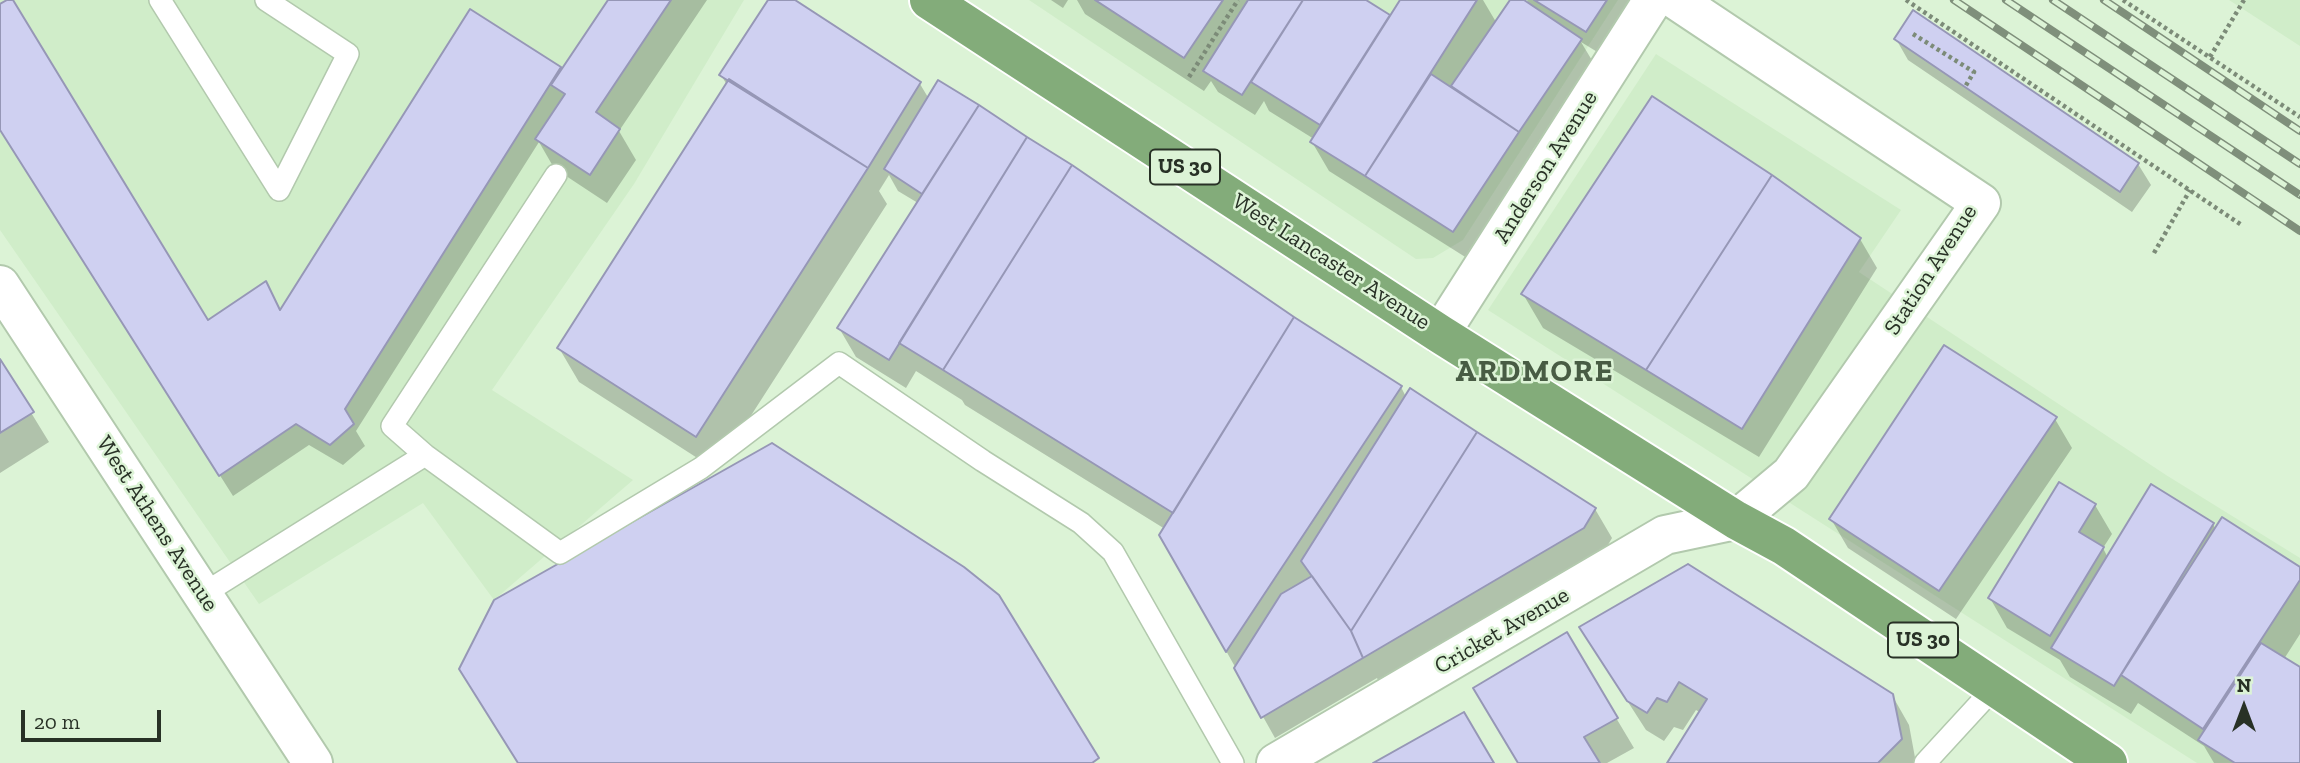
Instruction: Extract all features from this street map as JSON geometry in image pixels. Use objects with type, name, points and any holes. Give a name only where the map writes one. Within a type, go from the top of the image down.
[{"type":"highway","name":"West Lancaster Avenue","points":[[929,0],[1440,334],[1735,520]]},
{"type":"highway","name":"US 30","points":[[1735,520],[1784,546],[2108,763]]},
{"type":"street","name":"Anderson Avenue","points":[[1440,334],[1653,0]]},
{"type":"street","name":"Station Avenue","points":[[1676,0],[1981,203],[1791,474],[1735,520]]},
{"type":"street","name":"West Athens Avenue","points":[[0,285],[313,763]]},
{"type":"street","name":"Cricket Avenue","points":[[1276,763],[1665,535],[1735,520]]},
{"type":"lane","points":[[160,0],[279,190],[348,54],[266,0]]},
{"type":"lane","points":[[555,174],[392,426],[425,455],[560,553],[701,468],[839,363],[983,461],[1081,523],[1113,552],[1233,763]]},
{"type":"lane","points":[[203,594],[425,455]]},
{"type":"lane","points":[[1925,763],[1994,688]]},
{"type":"path","points":[[1189,77],[1238,0]]},
{"type":"path","points":[[1906,0],[2243,226]]},
{"type":"path","points":[[2123,0],[2300,117]]},
{"type":"path","points":[[2210,57],[2244,0]]},
{"type":"path","points":[[1913,34],[1974,72],[1965,87]]},
{"type":"path","points":[[2154,253],[2190,190]]},
{"type":"shaded area","points":[[0,0],[744,0],[634,184],[492,390],[633,480],[494,600],[423,503],[259,604],[0,230]]},
{"type":"shaded area","points":[[1029,0],[1618,0],[1463,240],[1433,258],[1416,259]]},
{"type":"shaded area","points":[[2229,0],[2300,0],[2300,46]]},
{"type":"shaded area","points":[[1656,54],[1901,210],[1859,272],[2166,475],[2300,558],[2300,763],[2197,763],[1488,310]]},
{"type":"building","points":[[13,0],[208,320],[266,281],[280,310],[470,9],[561,67],[345,409],[354,424],[330,445],[296,424],[219,476],[0,130],[0,4]]},
{"type":"building","points":[[608,0],[671,0],[596,112],[620,129],[590,175],[535,139],[565,94],[551,85]]},
{"type":"building","points":[[768,0],[795,0],[921,82],[868,168],[719,75]]},
{"type":"building","points":[[1095,0],[1223,0],[1184,58]]},
{"type":"building","points":[[1248,0],[1303,0],[1242,95],[1203,71]]},
{"type":"building","points":[[1303,0],[1366,0],[1390,15],[1320,125],[1251,82]]},
{"type":"building","points":[[1400,0],[1477,0],[1365,176],[1310,142]]},
{"type":"building","points":[[1510,0],[1524,0],[1582,39],[1519,132],[1451,86]]},
{"type":"building","points":[[1534,0],[1607,0],[1586,32]]},
{"type":"building","points":[[1913,10],[2139,163],[2120,192],[1894,39]]},
{"type":"building","points":[[1431,74],[1519,132],[1453,232],[1365,176]]},
{"type":"building","points":[[729,79],[868,168],[696,437],[557,348]]},
{"type":"building","points":[[938,80],[979,105],[922,194],[884,169]]},
{"type":"building","points":[[1652,96],[1772,175],[1646,370],[1521,294]]},
{"type":"building","points":[[979,105],[1027,137],[889,360],[837,328]]},
{"type":"building","points":[[1027,137],[1072,165],[943,370],[899,343]]},
{"type":"building","points":[[1072,165],[1294,317],[1173,513],[943,370]]},
{"type":"building","points":[[1772,175],[1861,238],[1742,429],[1646,370]]},
{"type":"building","points":[[1294,317],[1402,386],[1226,652],[1159,535]]},
{"type":"building","points":[[1944,345],[2057,417],[1939,591],[1829,519]]},
{"type":"building","points":[[0,359],[34,412],[0,433]]},
{"type":"building","points":[[1410,388],[1477,432],[1351,631],[1301,561]]},
{"type":"building","points":[[1477,432],[1596,508],[1584,528],[1363,658],[1351,631]]},
{"type":"building","points":[[772,443],[964,567],[999,595],[1099,758],[1092,763],[518,763],[459,669],[494,600]]},
{"type":"building","points":[[2059,482],[2096,504],[2079,532],[2104,547],[2050,636],[1988,598]]},
{"type":"building","points":[[2151,484],[2214,523],[2114,686],[2051,648]]},
{"type":"building","points":[[2222,517],[2300,567],[2300,580],[2203,729],[2121,675]]},
{"type":"building","points":[[1688,564],[1893,694],[1902,739],[1878,763],[1667,763],[1707,699],[1679,682],[1667,702],[1657,698],[1647,713],[1627,701],[1579,627]]},
{"type":"building","points":[[1312,576],[1351,631],[1363,658],[1261,718],[1234,668],[1281,594]]},
{"type":"building","points":[[1567,632],[1618,718],[1584,737],[1600,763],[1518,763],[1473,688]]},
{"type":"building","points":[[2261,643],[2300,667],[2300,763],[2235,763],[2198,740]]},
{"type":"building","points":[[1464,712],[1494,763],[1373,763]]},
{"type":"railway","points":[[1954,0],[2300,231]]},
{"type":"railway","points":[[2006,0],[2300,195]]},
{"type":"railway","points":[[2053,0],[2300,164]]},
{"type":"railway","points":[[2104,0],[2300,131]]},
{"type":"district","name":"ARDMORE","points":[[1535,372]]}]
